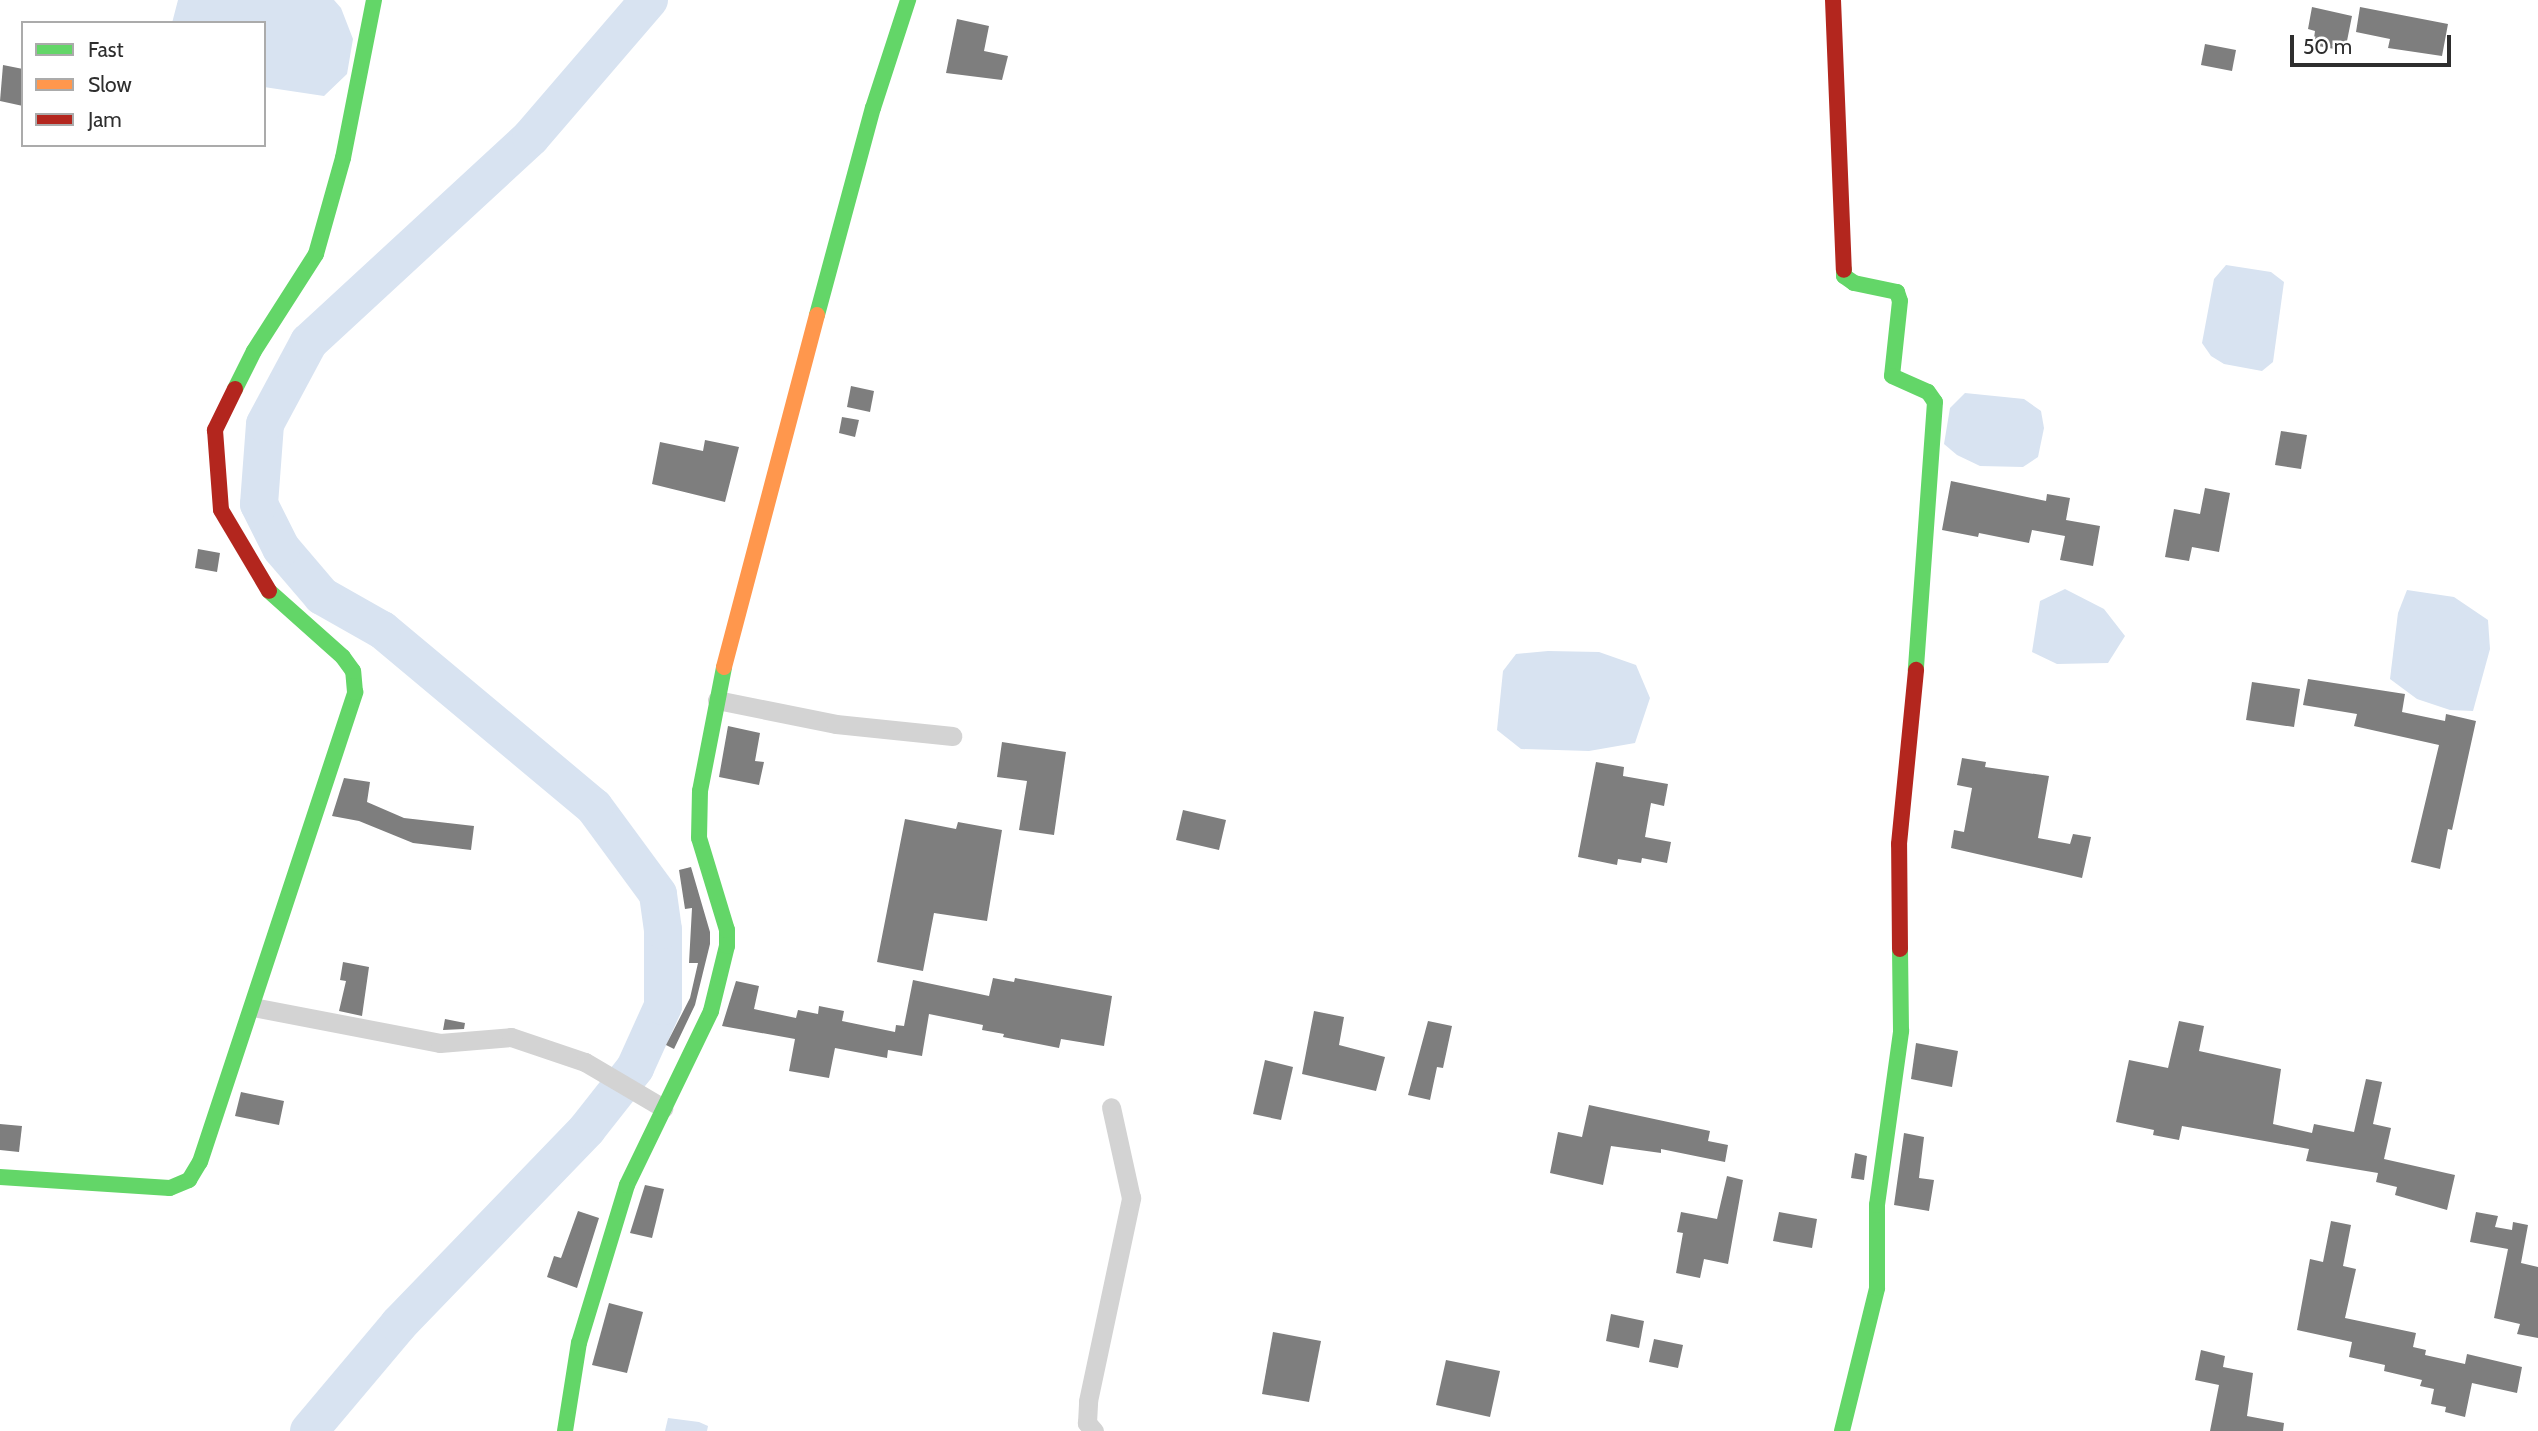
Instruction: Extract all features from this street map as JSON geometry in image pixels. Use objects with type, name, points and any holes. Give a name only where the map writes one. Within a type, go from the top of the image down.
[{"type":"street","points":[[0,1177],[170,1188],[188,1180],[200,1163],[355,692],[353,671],[343,657],[270,592],[221,510],[215,430],[254,351],[316,254],[343,158],[374,0]]},
{"type":"street","points":[[565,1431],[583,1330],[627,1185],[658,1105],[710,1010],[727,946],[727,930],[699,838],[700,791],[717,700],[731,632],[866,135],[908,0]]},
{"type":"street","points":[[1833,0],[1844,276],[1853,283],[1897,292],[1900,301],[1892,376],[1928,392],[1935,402],[1912,720],[1899,844],[1901,1031],[1877,1205],[1877,1288],[1842,1431]]},
{"type":"street","points":[[717,700],[836,724],[952,736]]},
{"type":"street","points":[[253,1007],[440,1043],[511,1037],[585,1062],[658,1105]]},
{"type":"street","points":[[1094,1431],[1087,1423],[1088,1401],[1131,1198],[1111,1107]]},
{"type":"water","points":[[178,0],[334,0],[341,8],[353,39],[347,74],[324,96],[266,87],[266,21],[173,21]]},
{"type":"water","points":[[2226,265],[2271,272],[2284,282],[2273,362],[2262,371],[2224,364],[2211,356],[2202,343],[2214,279]]},
{"type":"water","points":[[1965,393],[2024,399],[2041,411],[2044,428],[2038,457],[2023,467],[1980,466],[1957,455],[1944,444],[1950,408]]},
{"type":"water","points":[[2065,589],[2104,609],[2125,636],[2108,663],[2057,664],[2032,652],[2040,601]]},
{"type":"water","points":[[2407,590],[2454,597],[2488,620],[2490,649],[2473,711],[2450,710],[2417,699],[2390,679],[2398,613]]},
{"type":"water","points":[[1548,651],[1599,652],[1636,665],[1650,698],[1635,743],[1589,751],[1521,749],[1497,730],[1503,671],[1516,654]]},
{"type":"water","points":[[668,1418],[699,1422],[708,1426],[707,1431],[665,1431]]},
{"type":"building","points":[[2312,7],[2352,16],[2345,51],[2313,45],[2315,31],[2308,29]]},
{"type":"building","points":[[2360,7],[2448,24],[2442,56],[2388,48],[2390,39],[2356,32]]},
{"type":"building","points":[[957,19],[989,26],[984,51],[1008,56],[1002,80],[946,73]]},
{"type":"building","points":[[2205,44],[2236,50],[2232,71],[2201,65]]},
{"type":"building","points":[[3,65],[21,69],[21,106],[0,101]]},
{"type":"building","points":[[851,386],[874,391],[870,412],[847,407]]},
{"type":"building","points":[[842,417],[859,420],[855,437],[839,433]]},
{"type":"building","points":[[2281,431],[2307,435],[2301,469],[2275,465]]},
{"type":"building","points":[[705,440],[739,447],[725,502],[652,484],[660,442],[703,451]]},
{"type":"building","points":[[1951,481],[2046,501],[2047,494],[2070,498],[2066,520],[2100,526],[2093,566],[2060,560],[2065,536],[2032,530],[2029,543],[1979,533],[1978,537],[1942,530]]},
{"type":"building","points":[[2205,488],[2230,493],[2219,552],[2192,547],[2189,561],[2165,557],[2174,509],[2200,514]]},
{"type":"building","points":[[198,549],[220,553],[217,572],[195,568]]},
{"type":"building","points":[[2308,679],[2405,694],[2402,712],[2445,721],[2446,714],[2476,721],[2452,830],[2448,829],[2440,869],[2411,862],[2439,745],[2354,726],[2357,714],[2303,705]]},
{"type":"building","points":[[2252,682],[2300,689],[2294,727],[2246,720]]},
{"type":"building","points":[[728,726],[760,733],[755,761],[764,762],[759,785],[719,777]]},
{"type":"building","points":[[1002,742],[1066,752],[1054,835],[1019,830],[1027,781],[997,777]]},
{"type":"building","points":[[1962,758],[1986,762],[1985,767],[2049,776],[2038,838],[2070,844],[2073,834],[2091,837],[2082,878],[1951,848],[1954,830],[1964,832],[1972,788],[1957,785]]},
{"type":"building","points":[[1596,762],[1624,767],[1623,776],[1668,784],[1664,806],[1651,803],[1645,837],[1671,842],[1667,863],[1642,858],[1641,863],[1618,859],[1617,865],[1578,857]]},
{"type":"building","points":[[344,778],[370,782],[367,802],[404,818],[474,826],[471,850],[413,843],[359,821],[332,816]]},
{"type":"building","points":[[1183,810],[1226,820],[1219,850],[1176,840]]},
{"type":"building","points":[[905,819],[956,829],[958,822],[1002,830],[987,921],[934,913],[923,971],[877,962]]},
{"type":"building","points":[[691,867],[710,932],[710,944],[695,1005],[674,1049],[666,1045],[690,998],[698,963],[689,963],[692,908],[685,909],[679,870]]},
{"type":"building","points":[[343,962],[369,967],[362,1016],[339,1011],[346,981],[340,980]]},
{"type":"building","points":[[993,978],[1014,982],[1015,978],[1112,996],[1104,1046],[1061,1039],[1059,1048],[1003,1037],[1004,1034],[982,1030],[983,1025],[929,1014],[922,1056],[888,1050],[887,1058],[835,1048],[829,1078],[789,1071],[795,1039],[722,1026],[736,981],[759,986],[754,1009],[796,1018],[798,1010],[818,1014],[819,1006],[844,1011],[842,1021],[895,1032],[896,1025],[904,1026],[913,980],[989,996]]},
{"type":"building","points":[[1314,1011],[1344,1017],[1339,1045],[1385,1057],[1376,1091],[1302,1074]]},
{"type":"building","points":[[445,1019],[465,1023],[464,1029],[443,1030]]},
{"type":"building","points":[[1428,1021],[1452,1026],[1443,1068],[1437,1067],[1430,1100],[1408,1095]]},
{"type":"building","points":[[2179,1021],[2204,1026],[2199,1051],[2281,1069],[2273,1124],[2312,1133],[2314,1124],[2354,1132],[2366,1079],[2382,1082],[2373,1124],[2391,1128],[2384,1159],[2455,1175],[2447,1210],[2395,1195],[2397,1187],[2376,1182],[2378,1173],[2306,1161],[2309,1149],[2182,1126],[2179,1140],[2153,1135],[2154,1130],[2116,1122],[2129,1060],[2168,1068]]},
{"type":"building","points":[[1916,1043],[1958,1051],[1952,1087],[1911,1079]]},
{"type":"building","points":[[1265,1060],[1293,1067],[1281,1120],[1253,1114]]},
{"type":"building","points":[[241,1092],[284,1101],[279,1125],[235,1116]]},
{"type":"building","points":[[1589,1105],[1710,1131],[1708,1141],[1728,1145],[1725,1162],[1661,1149],[1661,1153],[1611,1146],[1603,1185],[1550,1173],[1558,1132],[1582,1137]]},
{"type":"building","points":[[0,1124],[22,1126],[19,1152],[0,1150]]},
{"type":"building","points":[[1904,1133],[1924,1137],[1919,1178],[1934,1180],[1929,1211],[1894,1205]]},
{"type":"building","points":[[1855,1153],[1867,1156],[1864,1180],[1851,1178]]},
{"type":"building","points":[[1727,1176],[1743,1180],[1728,1264],[1704,1259],[1700,1278],[1676,1273],[1683,1233],[1677,1232],[1681,1212],[1717,1219]]},
{"type":"building","points":[[645,1185],[664,1189],[652,1238],[630,1233]]},
{"type":"building","points":[[578,1211],[599,1218],[577,1288],[547,1277],[554,1256],[561,1258]]},
{"type":"building","points":[[1779,1212],[1817,1219],[1812,1248],[1773,1241]]},
{"type":"building","points":[[2476,1212],[2498,1216],[2495,1227],[2512,1230],[2513,1222],[2528,1225],[2521,1263],[2538,1267],[2538,1338],[2517,1334],[2520,1324],[2494,1318],[2508,1249],[2470,1242]]},
{"type":"building","points":[[2331,1221],[2351,1225],[2343,1266],[2356,1269],[2345,1318],[2416,1333],[2413,1347],[2426,1350],[2425,1355],[2465,1364],[2467,1354],[2522,1367],[2517,1393],[2472,1383],[2465,1417],[2445,1412],[2446,1407],[2431,1404],[2434,1389],[2420,1386],[2422,1380],[2384,1371],[2385,1365],[2349,1357],[2352,1342],[2297,1330],[2310,1259],[2323,1262]]},
{"type":"building","points":[[609,1303],[643,1312],[627,1373],[592,1365]]},
{"type":"building","points":[[1611,1314],[1644,1321],[1639,1348],[1606,1341]]},
{"type":"building","points":[[1273,1332],[1321,1341],[1309,1402],[1262,1394]]},
{"type":"building","points":[[1654,1339],[1683,1345],[1678,1368],[1649,1362]]},
{"type":"building","points":[[2201,1350],[2225,1356],[2223,1367],[2253,1373],[2247,1416],[2284,1423],[2283,1431],[2210,1431],[2219,1385],[2195,1380]]},
{"type":"building","points":[[1446,1360],[1500,1371],[1490,1417],[1436,1405]]},
{"type":"waterway","points":[[309,1431],[399,1324],[587,1129],[635,1068],[663,1006],[663,930],[658,894],[594,807],[382,630],[322,596],[281,548],[259,504],[265,424],[309,342],[531,137],[649,0]]},
{"type":"traffic: fast","points":[[235,389],[254,351],[316,254],[343,158],[374,0]]},
{"type":"traffic: fast","points":[[817,315],[873,108],[908,0]]},
{"type":"traffic: fast","points":[[1844,270],[1844,276],[1854,283],[1897,292],[1900,301],[1892,376],[1928,392],[1935,402],[1916,670]]},
{"type":"traffic: fast","points":[[0,1177],[170,1188],[189,1180],[200,1162],[355,692],[353,671],[343,657],[269,591]]},
{"type":"traffic: fast","points":[[565,1431],[579,1343],[627,1185],[711,1011],[727,946],[727,930],[699,838],[700,791],[724,667]]},
{"type":"traffic: fast","points":[[1842,1431],[1877,1288],[1877,1205],[1901,1031],[1900,949]]},
{"type":"traffic: slow","points":[[724,667],[817,315]]},
{"type":"traffic: jam","points":[[1833,0],[1844,270]]},
{"type":"traffic: jam","points":[[235,389],[215,430],[221,510],[269,591]]},
{"type":"traffic: jam","points":[[1900,949],[1899,844],[1916,670]]}]
